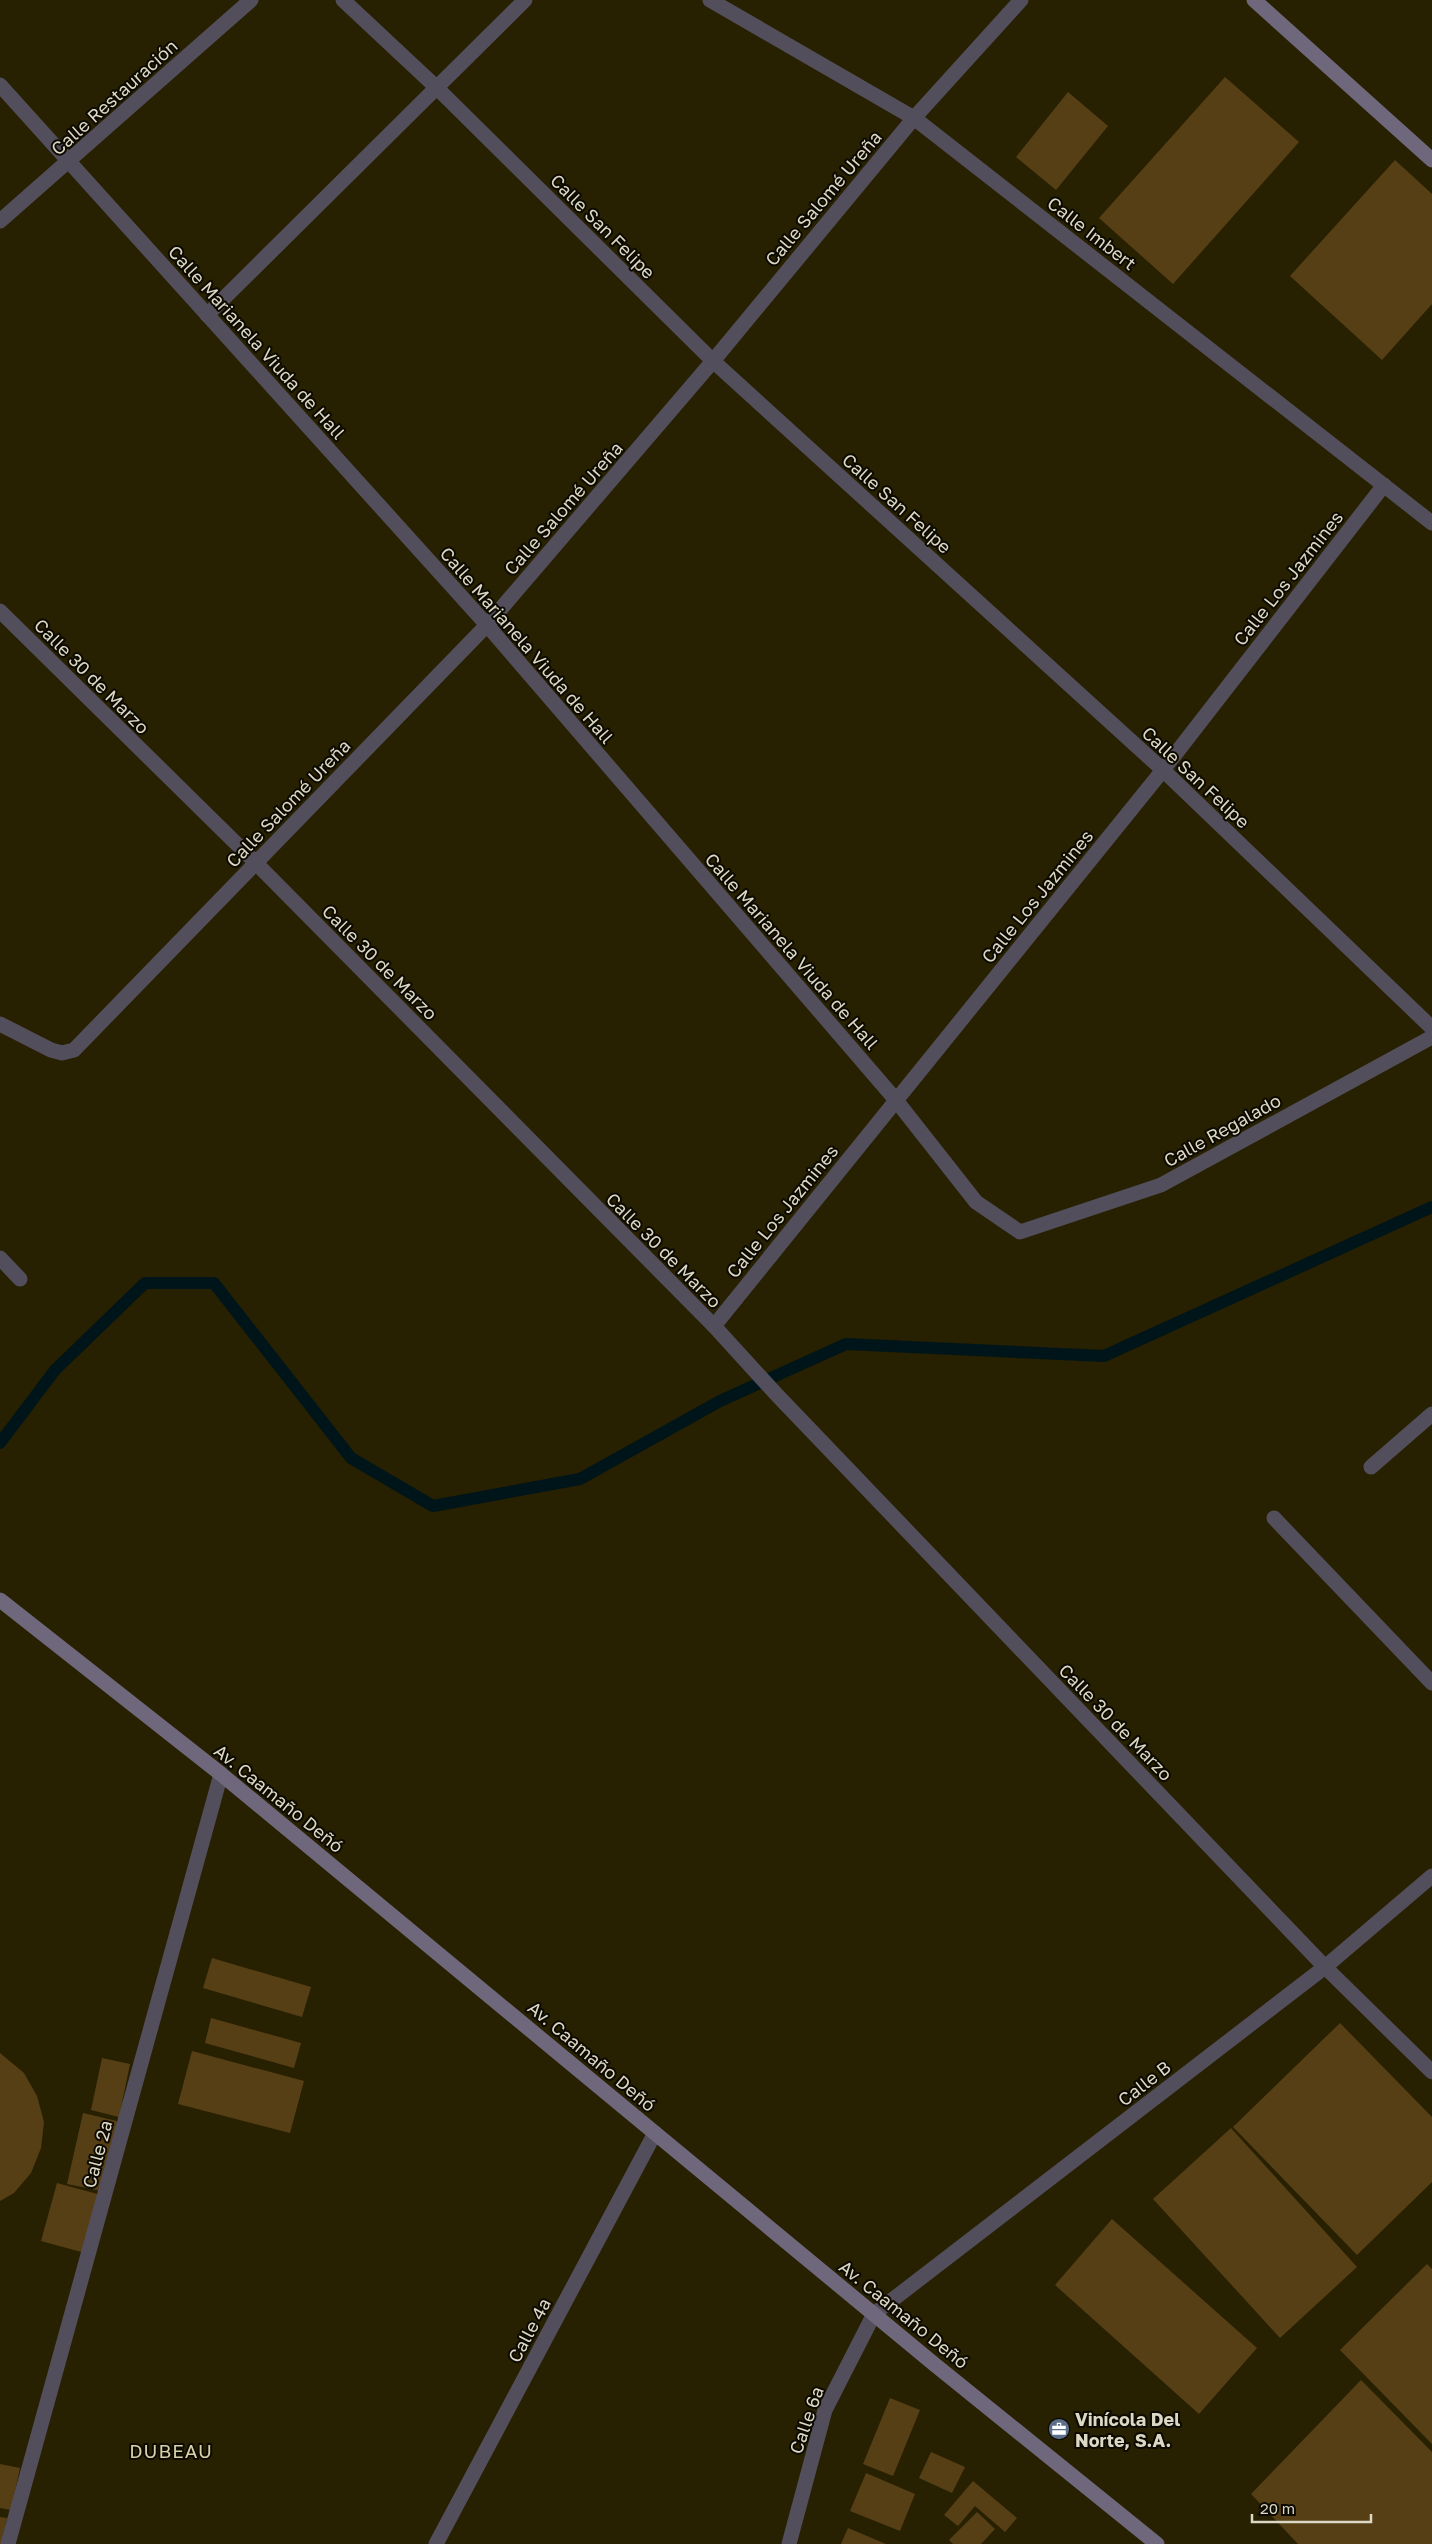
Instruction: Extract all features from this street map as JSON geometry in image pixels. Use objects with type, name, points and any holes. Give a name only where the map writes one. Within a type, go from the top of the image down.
[{"type":"main road","points":[[1254,0],[1432,160]]},
{"type":"main road","name":"Av. Caamaño Deñó","points":[[0,1600],[221,1774],[874,2314],[1157,2544]]},
{"type":"street","name":"Calle Restauración","points":[[0,221],[252,0]]},
{"type":"street","name":"Calle San Felipe","points":[[343,0],[436,87],[713,361],[1163,770],[1432,1028]]},
{"type":"street","points":[[207,315],[526,0]]},
{"type":"street","name":"Calle Imbert","points":[[710,0],[914,118],[1432,523]]},
{"type":"street","name":"Calle Salomé Ureña","points":[[0,1024],[62,1053],[74,1050],[487,625],[713,361],[914,118],[1021,0]]},
{"type":"street","name":"Calle Marianela Viuda de Hall","points":[[0,85],[487,625],[895,1099],[976,1202],[1020,1232]]},
{"type":"street","name":"Calle Los Jazmines","points":[[714,1326],[895,1099],[1163,770],[1384,485]]},
{"type":"street","name":"Calle 30 de Marzo","points":[[0,612],[256,863],[714,1326],[727,1343],[1326,1967],[1432,2072]]},
{"type":"street","name":"Calle Regalado","points":[[1020,1232],[1161,1185],[1432,1038]]},
{"type":"street","points":[[0,1258],[20,1279]]},
{"type":"street","points":[[1371,1467],[1432,1414]]},
{"type":"street","points":[[1274,1518],[1432,1683]]},
{"type":"street","name":"Calle 2ª","points":[[8,2544],[221,1774]]},
{"type":"street","name":"Calle B","points":[[874,2314],[1326,1967],[1432,1876]]},
{"type":"street","name":"Calle 4ª","points":[[436,2544],[655,2133]]},
{"type":"street","name":"Calle 6ª","points":[[788,2544],[825,2410],[874,2314]]},
{"type":"building","points":[[1225,77],[1299,142],[1173,284],[1099,218]]},
{"type":"building","points":[[1068,92],[1108,126],[1056,190],[1016,157]]},
{"type":"building","points":[[1395,160],[1432,194],[1432,304],[1382,360],[1290,276]]},
{"type":"building","points":[[212,1958],[311,1987],[302,2017],[203,1988]]},
{"type":"building","points":[[211,2018],[301,2043],[294,2068],[205,2043]]},
{"type":"building","points":[[1340,2023],[1432,2117],[1432,2182],[1357,2255],[1233,2127]]},
{"type":"building","points":[[192,2051],[304,2081],[290,2133],[178,2104]]},
{"type":"building","points":[[0,2053],[24,2073],[37,2096],[44,2122],[41,2148],[31,2173],[14,2193],[0,2201]]},
{"type":"building","points":[[102,2058],[130,2064],[119,2117],[91,2110]]},
{"type":"building","points":[[83,2113],[121,2122],[106,2192],[67,2184]]},
{"type":"building","points":[[1231,2128],[1357,2267],[1280,2338],[1153,2199]]},
{"type":"building","points":[[57,2183],[101,2195],[85,2253],[41,2241]]},
{"type":"building","points":[[1112,2219],[1257,2348],[1199,2414],[1055,2285]]},
{"type":"building","points":[[1427,2264],[1432,2269],[1432,2444],[1340,2350]]},
{"type":"building","points":[[1361,2380],[1432,2452],[1432,2544],[1298,2544],[1251,2494]]},
{"type":"building","points":[[890,2398],[920,2410],[893,2476],[863,2464]]},
{"type":"building","points":[[931,2452],[965,2467],[952,2493],[919,2478]]},
{"type":"building","points":[[0,2464],[20,2468],[11,2510],[0,2508]]},
{"type":"building","points":[[866,2473],[915,2494],[900,2531],[850,2511]]},
{"type":"building","points":[[973,2481],[1017,2518],[1005,2532],[975,2506],[958,2526],[944,2515]]},
{"type":"building","points":[[977,2512],[995,2529],[981,2544],[953,2544],[949,2540]]},
{"type":"building","points":[[0,2517],[7,2518],[1,2544],[0,2544]]},
{"type":"building","points":[[848,2528],[886,2544],[841,2544]]},
{"type":"waterway","points":[[0,1443],[55,1370],[145,1283],[214,1283],[351,1458],[433,1506],[580,1479],[720,1401],[846,1344],[1104,1356],[1432,1207]]},
{"type":"place","name":"Vinícola Del Norte, S.A.","points":[[1059,2429]]},
{"type":"district","name":"DUBEAU","points":[[171,2450]]}]
